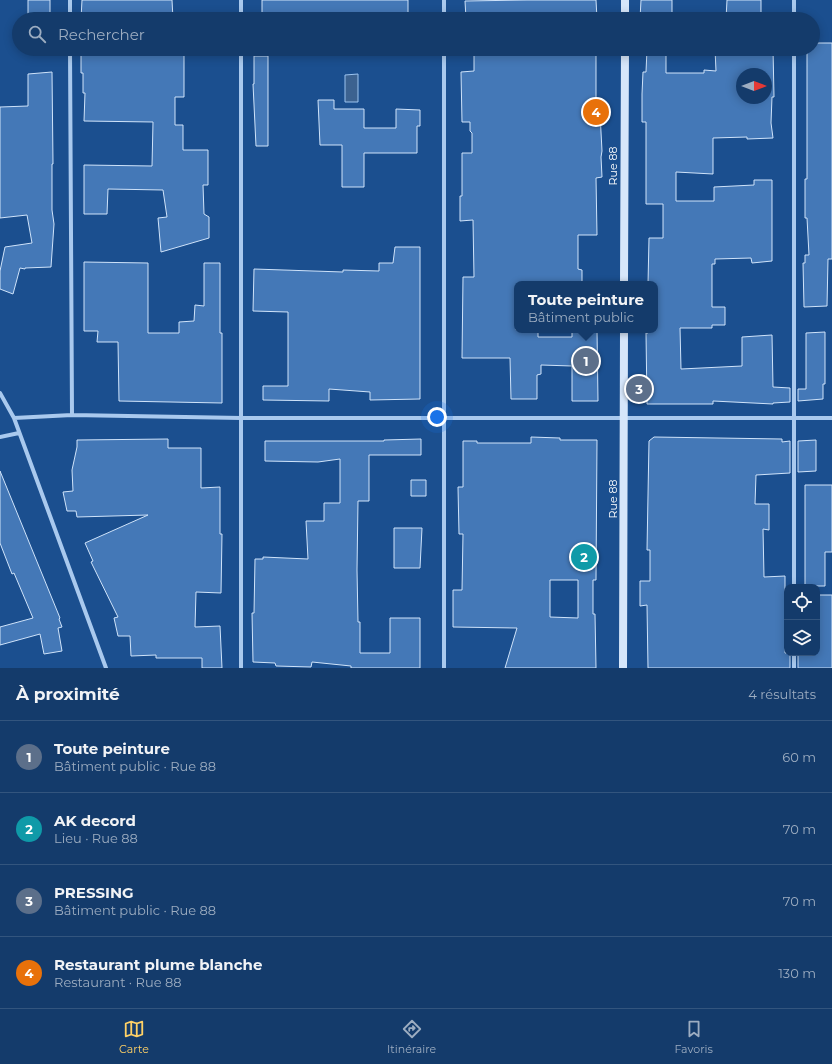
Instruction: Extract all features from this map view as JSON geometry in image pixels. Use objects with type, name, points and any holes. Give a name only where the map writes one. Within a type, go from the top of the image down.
[{"type":"main road","points":[[625,0],[625,12]]},
{"type":"main road","name":"Rue 88","points":[[624,56],[624,281]]},
{"type":"main road","name":"Rue 88","points":[[623,668],[624,333]]},
{"type":"street","points":[[70,0],[70,12]]},
{"type":"street","points":[[241,0],[241,12]]},
{"type":"street","points":[[444,0],[444,12]]},
{"type":"street","points":[[794,0],[794,12]]},
{"type":"street","points":[[70,56],[72,414]]},
{"type":"street","points":[[241,56],[241,668]]},
{"type":"street","points":[[444,56],[444,668]]},
{"type":"street","points":[[794,56],[794,584]]},
{"type":"street","points":[[0,393],[14,418],[106,668]]},
{"type":"street","points":[[14,418],[72,414],[241,418],[832,418]]},
{"type":"street","points":[[0,437],[19,433]]},
{"type":"street","points":[[794,656],[794,668]]},
{"type":"water","points":[[358,74],[358,102],[345,102],[345,75]]},
{"type":"building","points":[[28,0],[50,0],[50,12],[28,12]]},
{"type":"building","points":[[82,0],[172,0],[173,12],[81,12]]},
{"type":"building","points":[[262,0],[408,0],[408,12],[262,12]]},
{"type":"building","points":[[596,0],[597,12],[466,12],[465,1]]},
{"type":"building","points":[[641,0],[672,0],[672,12],[640,12]]},
{"type":"building","points":[[727,0],[761,0],[761,12],[726,12]]},
{"type":"building","points":[[820,43],[832,43],[832,259],[828,259],[827,306],[804,307],[803,263],[805,263],[805,255],[809,255],[807,218],[805,218],[805,179],[807,179],[807,56],[820,56]]},
{"type":"building","points":[[81,56],[184,56],[184,97],[175,97],[175,125],[183,125],[183,150],[208,150],[208,185],[203,185],[204,214],[209,217],[209,238],[161,252],[158,218],[167,217],[163,190],[108,189],[107,214],[84,214],[84,165],[152,166],[153,122],[84,121],[85,93],[83,93],[83,73],[81,73]]},
{"type":"building","points":[[254,56],[268,56],[268,146],[256,146],[253,84]]},
{"type":"building","points":[[474,56],[596,56],[596,113],[600,113],[602,151],[602,177],[596,178],[597,235],[578,235],[578,269],[582,270],[582,281],[514,281],[514,333],[538,333],[538,337],[572,337],[572,333],[597,333],[598,401],[572,401],[572,366],[541,365],[541,374],[537,375],[537,399],[511,399],[510,358],[462,358],[463,277],[474,277],[473,220],[460,221],[460,196],[462,196],[462,153],[472,153],[472,133],[470,131],[470,122],[462,122],[461,72],[474,71]]},
{"type":"building","points":[[647,56],[666,56],[666,73],[704,73],[704,70],[716,71],[715,56],[773,56],[774,97],[772,97],[772,68],[736,68],[736,104],[772,104],[771,123],[773,138],[713,138],[713,174],[676,172],[676,201],[714,201],[714,187],[754,185],[754,180],[772,180],[772,261],[752,263],[751,258],[715,259],[715,264],[712,264],[712,307],[725,307],[725,325],[712,325],[712,328],[680,328],[681,369],[742,366],[742,337],[772,335],[773,387],[790,388],[790,402],[773,404],[713,401],[713,404],[647,404],[646,333],[658,333],[658,281],[648,281],[649,238],[663,238],[663,204],[646,204],[646,122],[642,122],[643,72],[646,72]]},
{"type":"building","points":[[52,72],[52,210],[54,224],[51,267],[20,268],[13,294],[0,289],[0,271],[5,247],[32,243],[27,215],[0,218],[0,107],[28,106],[28,74]]},
{"type":"building","points":[[318,100],[334,100],[334,109],[364,109],[364,128],[396,128],[396,109],[420,110],[420,126],[417,126],[417,153],[364,153],[364,187],[342,187],[342,145],[320,145]]},
{"type":"building","points":[[395,247],[420,247],[420,399],[370,400],[370,392],[329,389],[329,401],[263,400],[263,386],[288,386],[288,312],[253,311],[254,269],[343,272],[343,270],[379,271],[379,263],[393,263]]},
{"type":"building","points":[[84,262],[148,263],[148,333],[179,333],[179,322],[194,321],[195,305],[204,306],[204,263],[220,263],[222,403],[119,401],[118,342],[97,342],[98,331],[84,331]]},
{"type":"building","points":[[825,332],[825,384],[823,384],[823,399],[798,401],[798,389],[806,389],[806,333]]},
{"type":"building","points":[[531,437],[560,438],[560,440],[597,440],[596,580],[593,580],[596,668],[505,668],[517,628],[453,627],[453,590],[462,590],[463,534],[459,534],[458,487],[463,487],[463,441],[477,441],[477,443],[531,443]],"holes":[[[550,580],[578,580],[578,618],[550,617]]]},
{"type":"building","points":[[654,437],[782,439],[782,442],[790,441],[790,473],[756,475],[755,504],[769,504],[769,530],[763,529],[764,577],[785,576],[784,656],[790,656],[790,668],[648,668],[647,605],[640,606],[640,581],[650,581],[650,550],[647,550],[649,441]]},
{"type":"building","points":[[168,439],[168,448],[201,448],[201,488],[220,487],[220,534],[222,534],[221,593],[196,592],[195,627],[220,626],[222,668],[202,668],[202,658],[156,658],[156,655],[131,656],[130,636],[118,636],[114,618],[118,617],[91,562],[93,561],[85,543],[148,515],[77,517],[76,511],[67,511],[63,492],[73,491],[72,470],[77,440]]},
{"type":"building","points":[[421,439],[421,455],[369,455],[369,501],[358,501],[357,570],[360,653],[390,653],[390,618],[420,618],[420,668],[351,668],[351,666],[312,662],[311,667],[276,666],[275,663],[253,662],[252,613],[254,613],[255,559],[263,559],[263,557],[308,559],[306,521],[324,521],[324,503],[340,503],[340,459],[318,462],[265,461],[265,441],[384,441]]},
{"type":"building","points":[[816,440],[816,471],[798,472],[798,441]]},
{"type":"building","points":[[0,471],[60,618],[62,627],[58,628],[62,651],[44,654],[40,634],[0,645],[0,627],[33,618],[14,573],[12,574],[0,543]]},
{"type":"building","points":[[411,480],[426,480],[426,496],[411,496]]},
{"type":"building","points":[[805,485],[832,485],[832,552],[825,552],[825,586],[820,586],[820,584],[805,584]]},
{"type":"building","points":[[394,528],[422,528],[420,568],[394,568]]},
{"type":"building","points":[[820,595],[832,595],[832,668],[798,668],[798,656],[820,656]]},
{"type":"place","name":"Restaurant plume blanche","points":[[596,112]]},
{"type":"place","name":"Toute peinture","points":[[586,361]]},
{"type":"place","name":"PRESSING","points":[[639,389]]},
{"type":"place","name":"AK decord","points":[[584,557]]}]
